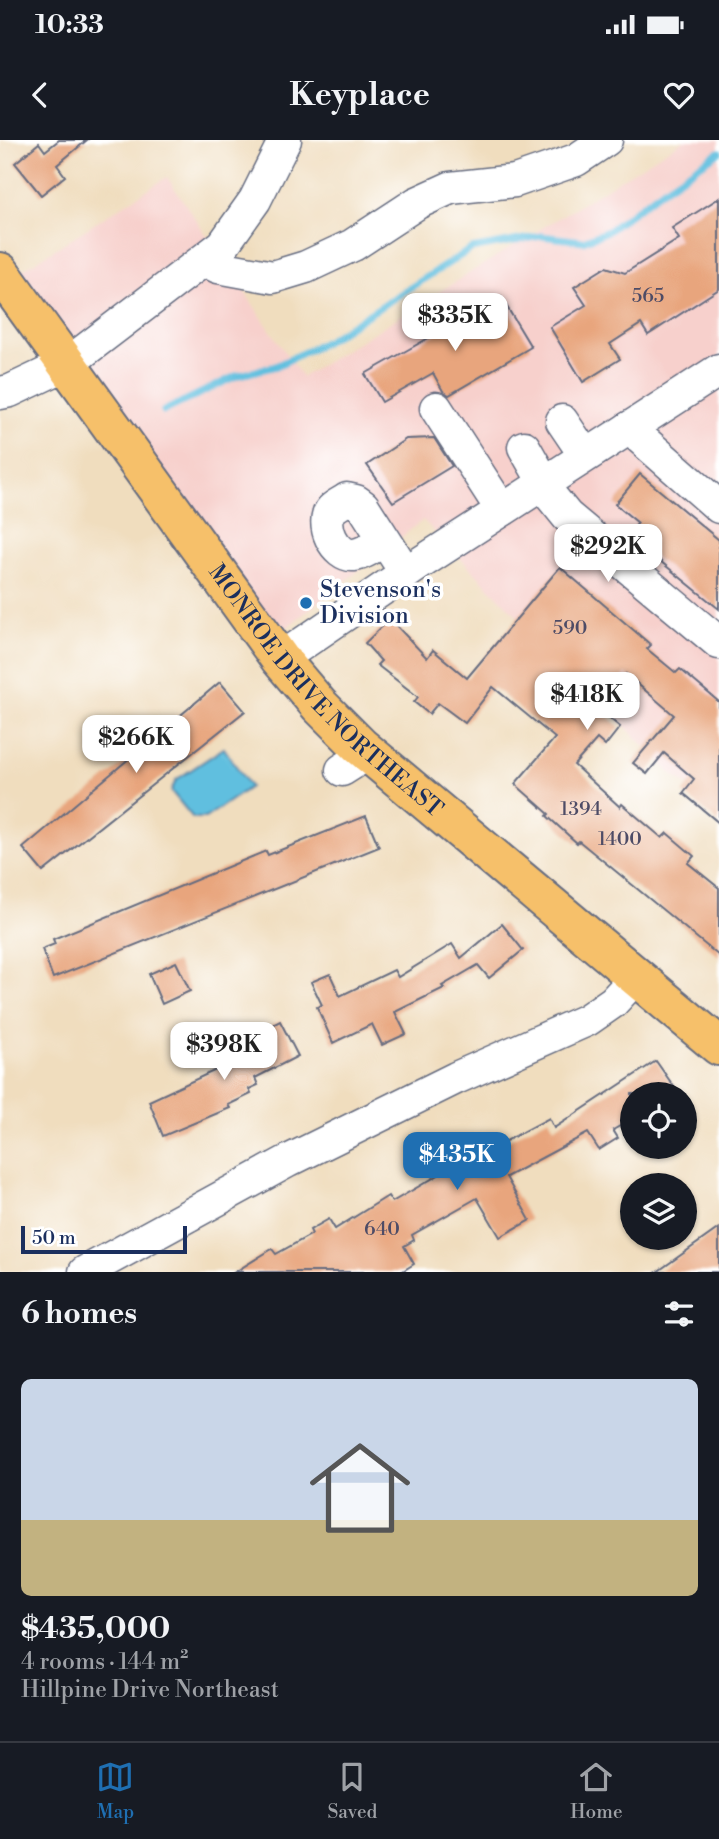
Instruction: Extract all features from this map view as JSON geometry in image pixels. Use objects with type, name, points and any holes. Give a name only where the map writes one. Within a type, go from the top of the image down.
[{"type":"main road","name":"MONROE DRIVE NORTHEAST","points":[[0,272],[280,659],[318,705],[356,762],[636,976],[719,1046]]},
{"type":"street","points":[[0,393],[10,391],[66,364],[223,245],[255,200],[285,140]]},
{"type":"street","points":[[204,260],[218,267],[273,277],[306,267],[353,246],[417,203],[450,188],[515,180],[576,160],[606,140]]},
{"type":"street","points":[[280,659],[542,483],[629,428],[714,384]]},
{"type":"street","points":[[436,408],[502,510]]},
{"type":"street","points":[[562,421],[585,456]]},
{"type":"street","points":[[629,428],[719,507]]},
{"type":"street","points":[[524,447],[553,501],[719,643]]},
{"type":"street","points":[[384,539],[405,573]]},
{"type":"street","points":[[85,1272],[288,1161],[456,1079],[587,1020],[613,1002],[636,976]]},
{"type":"shaded area","points":[[684,140],[719,140],[719,808],[673,775],[423,520],[272,639],[7,280],[167,177],[302,377]]},
{"type":"water","points":[[224,748],[250,787],[205,818],[193,818],[171,791],[176,780]]},
{"type":"building","points":[[59,140],[87,140],[57,165],[65,176],[41,195],[15,163],[39,143],[45,151]]},
{"type":"building","points":[[719,198],[719,289],[648,335],[641,324],[610,344],[620,359],[583,382],[550,327],[586,305],[574,287],[606,267],[625,273],[679,239],[672,228]]},
{"type":"building","points":[[501,297],[531,347],[449,395],[443,391],[433,373],[382,402],[365,374]]},
{"type":"building","points":[[434,438],[452,466],[393,502],[367,465],[406,439]]},
{"type":"building","points":[[640,474],[719,540],[719,609],[628,535],[638,523],[615,504]]},
{"type":"building","points":[[560,567],[651,645],[647,649],[676,673],[680,669],[719,702],[719,823],[683,793],[694,779],[664,753],[647,774],[633,763],[674,715],[626,674],[597,708],[620,727],[605,746],[597,739],[574,765],[620,807],[622,804],[662,838],[667,833],[694,856],[688,863],[719,888],[719,956],[579,841],[577,843],[515,784],[555,738],[493,687],[465,723],[438,703],[429,714],[414,702],[418,697],[377,665],[381,661],[365,643],[390,619],[427,658],[433,650],[467,678]]},
{"type":"building","points":[[220,682],[245,711],[43,872],[23,848]]},
{"type":"building","points":[[366,816],[379,847],[53,978],[42,949],[55,944],[53,939],[266,851],[268,855]]},
{"type":"building","points":[[502,924],[523,950],[489,978],[478,965],[442,986],[444,988],[395,1012],[406,1034],[382,1045],[372,1024],[333,1043],[317,1007],[322,1005],[311,982],[330,974],[340,996],[394,970],[398,977],[452,944],[461,958]]},
{"type":"building","points":[[176,962],[190,991],[162,1004],[149,974]]},
{"type":"building","points":[[280,1021],[298,1056],[255,1078],[258,1085],[249,1089],[251,1094],[228,1105],[230,1108],[163,1136],[149,1101],[229,1064],[225,1056],[252,1043],[263,1035],[261,1031]]},
{"type":"building","points":[[656,1061],[671,1082],[624,1082]]},
{"type":"building","points":[[620,1085],[620,1126],[613,1130],[618,1138],[599,1150],[588,1133],[506,1177],[530,1220],[500,1237],[477,1198],[412,1235],[414,1240],[404,1246],[414,1264],[401,1272],[235,1272],[272,1249],[276,1254],[312,1234],[310,1230],[329,1219],[335,1229],[388,1196],[392,1202],[449,1169],[450,1171],[549,1118],[554,1128]]},
{"type":"building","points":[[719,1228],[719,1272],[657,1272],[688,1250],[697,1250],[697,1244]]},
{"type":"waterway","points":[[164,411],[236,376],[276,366],[325,342],[471,249],[541,236],[583,241],[608,231],[719,152]]},
{"type":"place","name":"Stevenson's Division","points":[[306,603]]}]
